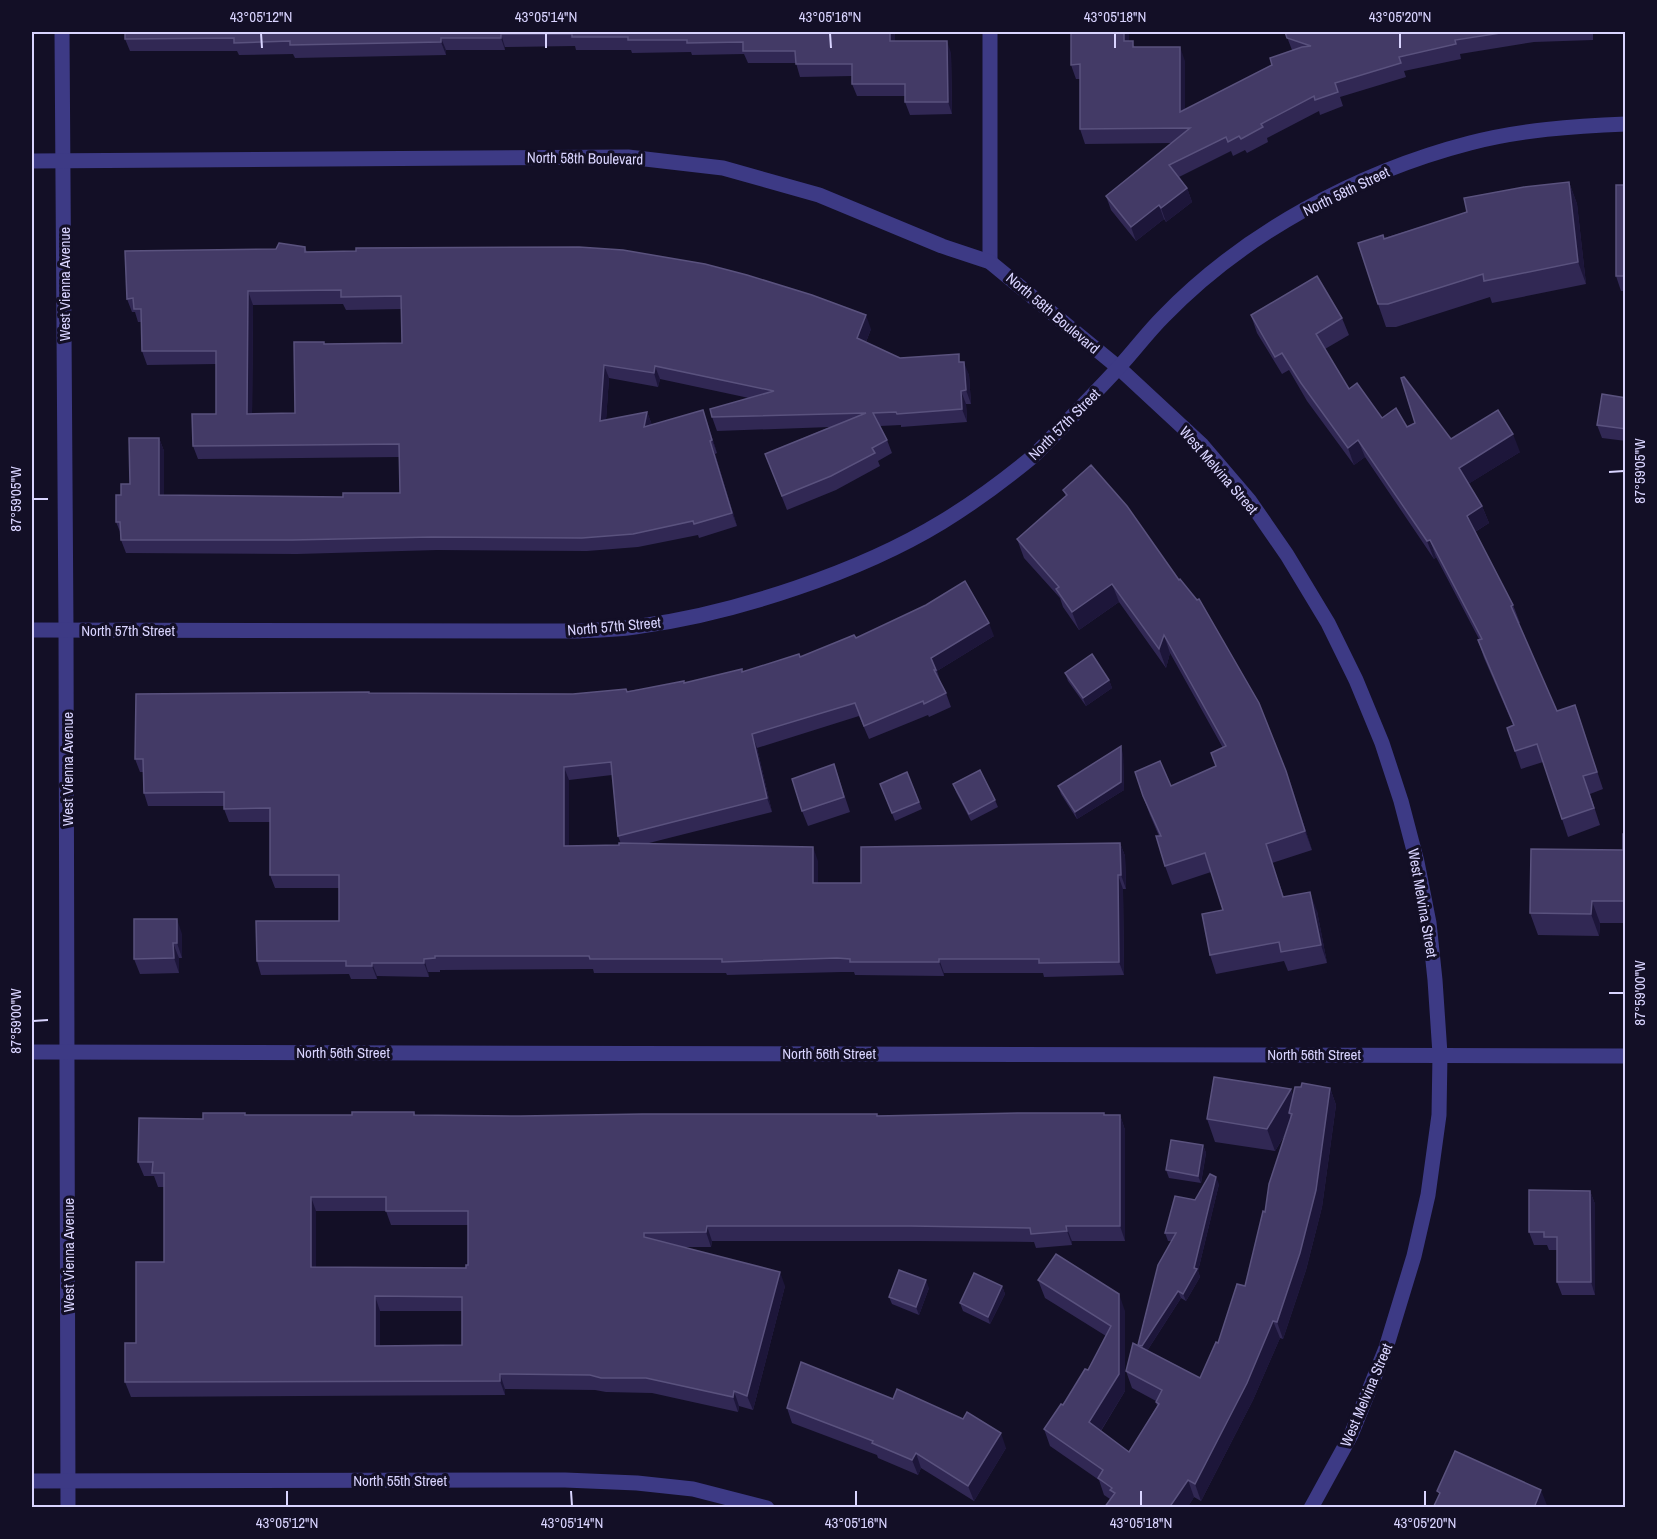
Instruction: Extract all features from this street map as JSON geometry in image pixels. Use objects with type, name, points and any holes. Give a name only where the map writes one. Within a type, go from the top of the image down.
[{"type":"street","name":"West Vienna Avenue","points":[[62,32],[68,1508]]},
{"type":"street","points":[[990,32],[990,262]]},
{"type":"street","name":"North 58th Street","points":[[1119,368],[1162,317],[1204,279],[1254,241],[1308,208],[1359,182],[1417,158],[1472,142],[1530,131],[1626,124]]},
{"type":"street","name":"North 58th Boulevard","points":[[32,161],[628,157],[723,168],[819,195],[942,246],[990,262],[1119,368]]},
{"type":"street","name":"North 57th Street","points":[[32,630],[575,631],[640,627],[704,614],[772,595],[821,578],[877,556],[941,523],[988,491],[1033,456],[1119,368]]},
{"type":"street","name":"West Melvina Street","points":[[1119,368],[1202,445],[1249,500],[1287,555],[1328,623],[1356,680],[1392,772],[1417,862],[1429,923],[1440,1054],[1439,1115],[1428,1195],[1414,1256],[1386,1348],[1352,1435],[1311,1508]]},
{"type":"street","name":"North 56th Street","points":[[32,1052],[1626,1056]]},
{"type":"street","name":"North 55th Street","points":[[32,1481],[565,1480],[637,1483],[693,1489],[767,1508]]},
{"type":"building","points":[[125,32],[890,32],[890,41],[947,41],[948,102],[905,102],[905,84],[852,84],[852,64],[796,64],[795,51],[743,51],[743,42],[687,43],[687,40],[572,37],[572,34],[501,34],[501,38],[441,38],[441,42],[290,45],[290,41],[234,43],[234,38],[125,39]]},
{"type":"building","points":[[1071,32],[1124,32],[1124,41],[1133,41],[1133,47],[1180,47],[1180,112],[1272,65],[1270,58],[1311,46],[1287,38],[1285,32],[1507,32],[1455,40],[1456,44],[1399,57],[1401,63],[1335,83],[1338,92],[1315,100],[1314,96],[1261,124],[1263,127],[1241,139],[1239,136],[1228,142],[1226,137],[1169,165],[1187,188],[1161,208],[1159,205],[1131,227],[1106,196],[1190,128],[1080,129],[1080,64],[1071,65]]},
{"type":"building","points":[[1569,182],[1578,262],[1484,281],[1483,274],[1388,304],[1378,304],[1358,243],[1383,235],[1384,239],[1467,212],[1464,198],[1524,187]]},
{"type":"building","points":[[1616,185],[1626,185],[1626,276],[1616,276]]},
{"type":"building","points":[[279,243],[305,247],[305,252],[356,251],[356,248],[579,247],[623,250],[705,264],[812,295],[866,315],[857,338],[900,358],[959,354],[959,362],[964,362],[966,390],[961,391],[962,409],[897,414],[896,412],[873,413],[887,440],[872,448],[875,453],[831,476],[782,496],[765,454],[866,413],[712,417],[710,409],[774,391],[655,366],[654,373],[604,365],[600,421],[647,412],[644,427],[703,410],[732,513],[694,524],[693,521],[633,534],[582,538],[121,540],[120,522],[116,522],[116,495],[121,495],[121,484],[130,484],[129,438],[159,438],[159,495],[343,497],[343,493],[400,493],[399,444],[193,446],[192,414],[216,414],[216,351],[142,351],[141,309],[134,309],[133,298],[127,299],[125,251],[276,249]],"holes":[[[341,290],[341,297],[401,296],[402,343],[294,342],[295,413],[247,414],[248,291]]]},
{"type":"building","points":[[1317,276],[1342,318],[1316,334],[1349,389],[1357,383],[1382,418],[1396,408],[1407,427],[1415,423],[1401,378],[1404,377],[1451,439],[1498,410],[1513,434],[1459,468],[1482,506],[1467,516],[1513,605],[1511,606],[1557,711],[1575,705],[1597,772],[1583,776],[1594,808],[1562,819],[1537,744],[1515,751],[1507,728],[1514,725],[1478,640],[1482,639],[1430,540],[1427,541],[1358,440],[1348,448],[1282,353],[1275,357],[1251,315]]},
{"type":"building","points":[[1602,394],[1626,398],[1626,429],[1597,425]]},
{"type":"building","points":[[1091,465],[1127,506],[1179,580],[1197,600],[1199,599],[1259,703],[1286,771],[1305,831],[1266,844],[1283,897],[1310,892],[1321,945],[1281,952],[1279,942],[1210,955],[1202,914],[1223,910],[1205,853],[1165,866],[1156,836],[1161,836],[1135,772],[1160,761],[1171,786],[1216,766],[1211,753],[1226,746],[1164,635],[1159,649],[1112,584],[1072,612],[1056,589],[1059,587],[1017,539],[1067,495],[1063,490]]},
{"type":"building","points":[[965,581],[989,623],[931,658],[936,670],[934,670],[946,693],[924,704],[923,701],[864,726],[855,703],[752,734],[767,798],[618,836],[611,762],[564,767],[564,846],[619,845],[619,843],[813,847],[813,883],[861,883],[861,847],[1120,843],[1119,962],[1039,963],[1039,959],[939,959],[939,962],[850,962],[850,959],[837,958],[722,962],[722,959],[590,959],[589,956],[435,956],[435,958],[424,959],[424,963],[372,963],[372,966],[346,966],[346,961],[257,961],[256,921],[339,921],[339,875],[270,875],[270,808],[224,809],[224,792],[144,793],[143,759],[135,759],[136,694],[369,692],[573,694],[626,689],[627,692],[684,681],[684,683],[742,669],[742,672],[799,654],[800,657],[854,635],[856,638],[926,605]]},
{"type":"building","points":[[1092,654],[1109,680],[1083,698],[1065,673]]},
{"type":"building","points":[[1121,746],[1121,782],[1075,812],[1058,786]]},
{"type":"building","points":[[834,764],[844,797],[802,811],[792,779]]},
{"type":"building","points":[[980,770],[995,800],[969,814],[953,784]]},
{"type":"building","points":[[907,772],[919,802],[892,813],[880,784]]},
{"type":"building","points":[[1623,834],[1626,834],[1626,901],[1592,901],[1591,914],[1530,913],[1531,849],[1623,850]]},
{"type":"building","points":[[134,919],[177,919],[177,943],[173,943],[174,958],[134,959]]},
{"type":"building","points":[[1214,1077],[1291,1089],[1267,1129],[1207,1119]]},
{"type":"building","points":[[1302,1083],[1330,1088],[1316,1190],[1300,1253],[1277,1322],[1273,1321],[1247,1383],[1195,1484],[1188,1480],[1169,1508],[1104,1508],[1115,1493],[1098,1478],[1103,1470],[1044,1429],[1061,1404],[1063,1405],[1085,1369],[1088,1370],[1111,1326],[1038,1280],[1056,1254],[1119,1294],[1119,1374],[1089,1422],[1129,1452],[1159,1404],[1156,1402],[1162,1390],[1126,1371],[1133,1343],[1200,1378],[1216,1342],[1218,1343],[1237,1284],[1245,1286],[1263,1211],[1265,1212],[1269,1184],[1292,1114],[1289,1113],[1295,1087],[1301,1087]]},
{"type":"building","points":[[352,1112],[414,1112],[414,1115],[521,1116],[877,1114],[877,1116],[1022,1113],[1120,1115],[1120,1226],[1066,1226],[1067,1231],[1031,1234],[1030,1228],[911,1226],[707,1226],[706,1232],[644,1233],[644,1237],[780,1272],[747,1396],[734,1391],[733,1397],[646,1378],[601,1378],[590,1375],[500,1374],[500,1381],[125,1382],[125,1343],[136,1343],[136,1262],[164,1262],[164,1173],[152,1173],[153,1162],[138,1162],[139,1118],[203,1119],[203,1113],[352,1115]],"holes":[[[311,1197],[386,1197],[386,1211],[468,1211],[468,1265],[466,1268],[311,1267]],[[375,1296],[462,1297],[462,1345],[375,1346]]]},
{"type":"building","points":[[1171,1140],[1203,1145],[1198,1176],[1166,1170]]},
{"type":"building","points":[[1210,1174],[1216,1177],[1194,1268],[1197,1269],[1183,1294],[1178,1291],[1142,1346],[1138,1345],[1158,1265],[1176,1233],[1165,1233],[1175,1196],[1195,1200]]},
{"type":"building","points":[[1529,1190],[1590,1191],[1591,1282],[1557,1282],[1557,1237],[1544,1237],[1544,1232],[1529,1232]]},
{"type":"building","points":[[899,1270],[926,1280],[916,1307],[889,1297]]},
{"type":"building","points":[[974,1273],[1002,1286],[988,1317],[960,1303]]},
{"type":"building","points":[[801,1362],[893,1399],[897,1389],[963,1419],[967,1412],[1001,1433],[968,1486],[916,1453],[912,1460],[872,1443],[873,1441],[787,1408]]},
{"type":"building","points":[[1455,1451],[1541,1490],[1534,1508],[1433,1508],[1440,1493],[1437,1491]]}]
